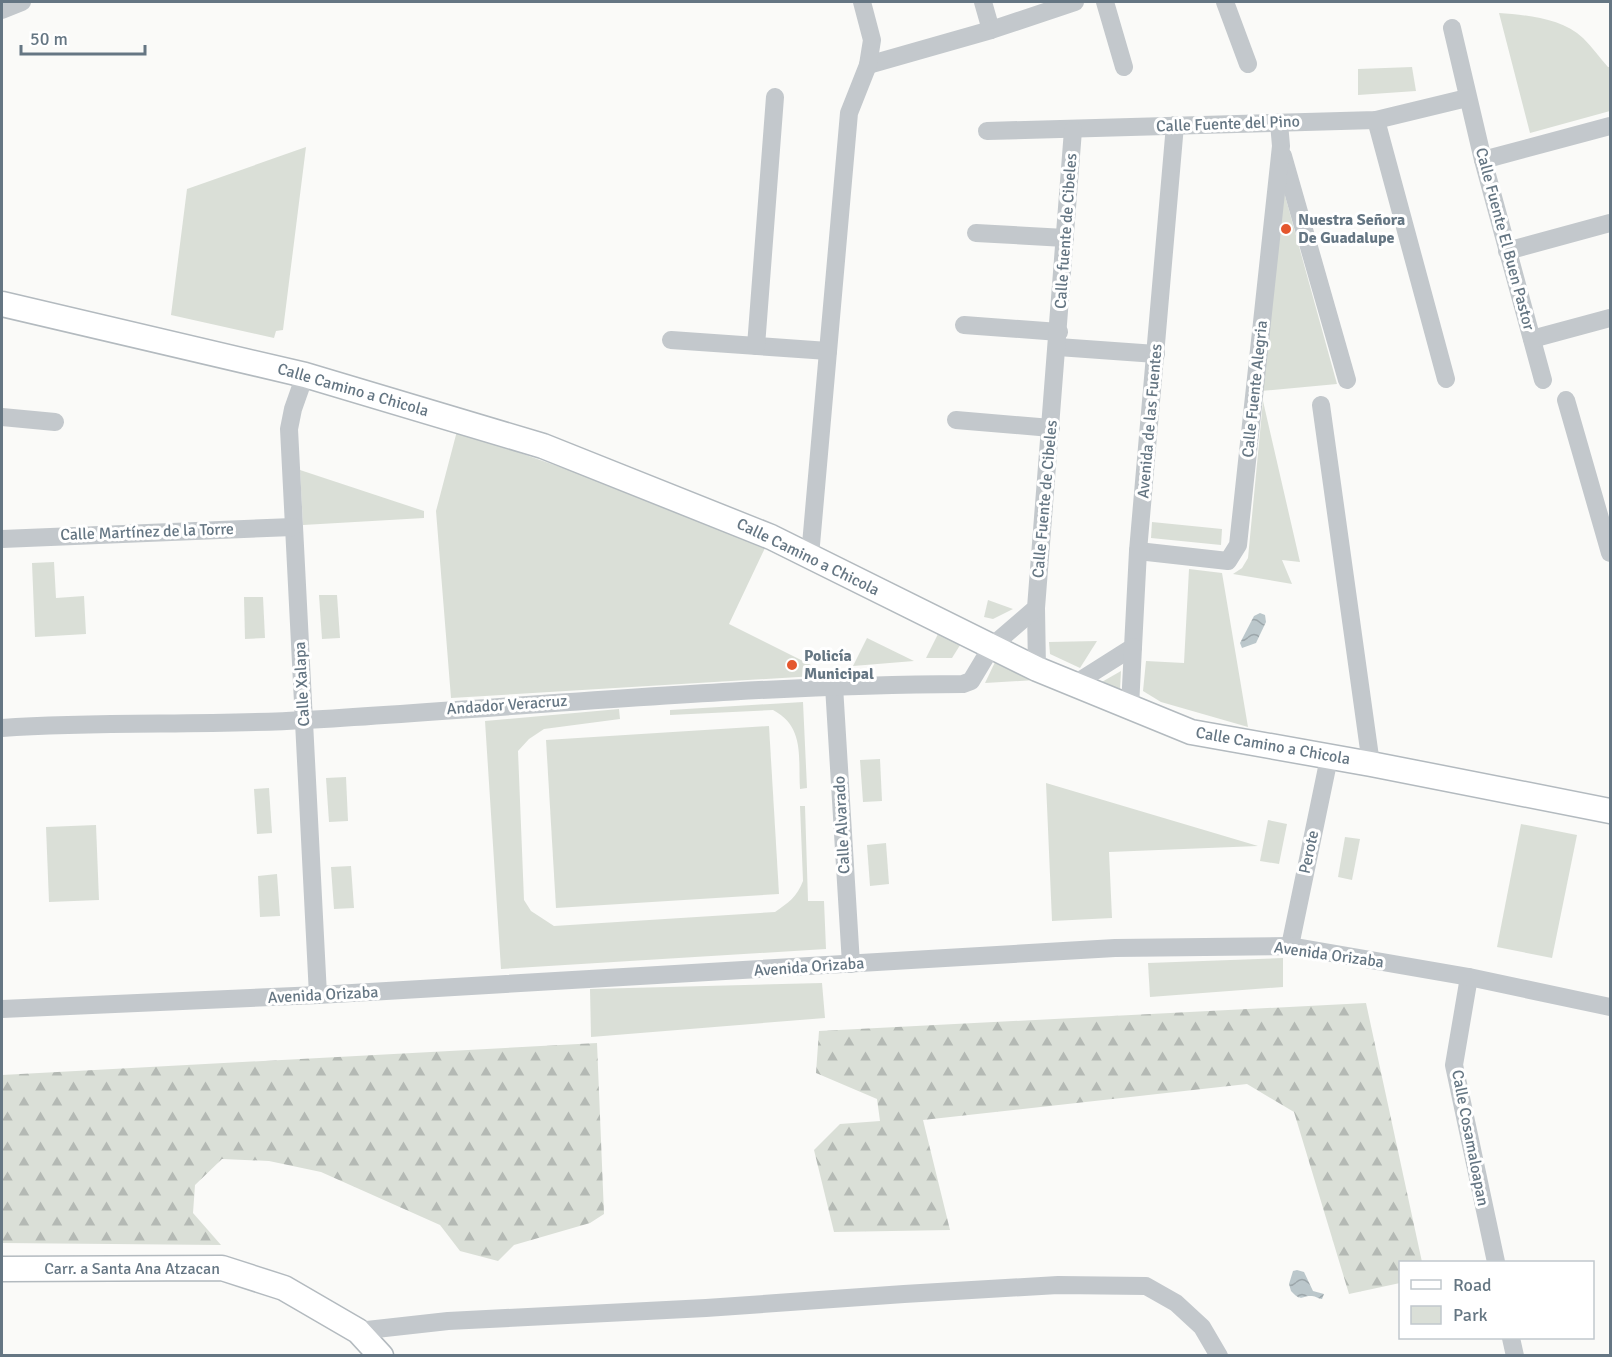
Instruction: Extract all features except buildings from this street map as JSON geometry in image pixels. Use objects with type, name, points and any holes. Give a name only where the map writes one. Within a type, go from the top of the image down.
[{"type":"street","points":[[2,10],[22,2]]},
{"type":"street","points":[[810,556],[849,113],[868,65],[872,40],[862,2]]},
{"type":"street","points":[[982,2],[991,30]]},
{"type":"street","points":[[868,65],[991,30],[1076,2]]},
{"type":"street","points":[[1105,2],[1124,67]]},
{"type":"street","points":[[1225,2],[1248,63]]},
{"type":"street","name":"Calle Fuente El Buen Pastor","points":[[1452,28],[1467,98],[1543,380]]},
{"type":"street","points":[[756,346],[775,97]]},
{"type":"street","name":"Calle Fuente del Pino","points":[[987,131],[1376,120],[1467,98]]},
{"type":"street","points":[[1376,120],[1446,379]]},
{"type":"street","name":"Calle Fuente Alegria","points":[[1138,551],[1228,561],[1238,545],[1281,146],[1279,123]]},
{"type":"street","name":"Avenida de las Fuentes","points":[[1130,707],[1138,551],[1175,125]]},
{"type":"street","points":[[1483,159],[1611,126]]},
{"type":"street","name":"Calle fuente de Cibeles","points":[[1058,339],[1073,130]]},
{"type":"street","points":[[1281,146],[1347,380]]},
{"type":"street","points":[[1508,250],[1611,223]]},
{"type":"street","points":[[976,233],[1065,238]]},
{"type":"street","name":"Calle Camino a Chicola","points":[[2,307],[305,375],[543,446],[714,512],[810,556],[1037,669],[1191,732],[1371,764],[1611,812]]},
{"type":"street","points":[[1532,339],[1611,318]]},
{"type":"street","points":[[964,325],[1156,354]]},
{"type":"street","name":"Calle Fuente de Cibeles","points":[[1037,669],[1036,608],[1058,339]]},
{"type":"street","points":[[671,340],[828,351]]},
{"type":"street","name":"Calle Xalapa","points":[[305,375],[292,409],[289,429],[318,995]]},
{"type":"street","points":[[1566,400],[1605,514],[1611,552]]},
{"type":"street","points":[[1320,405],[1371,764]]},
{"type":"street","points":[[2,417],[55,422]]},
{"type":"street","points":[[956,420],[1051,428]]},
{"type":"street","name":"Calle Martínez de la Torre","points":[[2,538],[293,527]]},
{"type":"street","points":[[992,646],[1036,608]]},
{"type":"street","name":"Andador Veracruz","points":[[2,728],[93,722],[303,720],[627,697],[834,686],[963,684],[970,681],[992,646]]},
{"type":"street","points":[[1074,685],[1133,647]]},
{"type":"street","name":"Calle Alvarado","points":[[834,686],[851,964]]},
{"type":"street","name":"Perote","points":[[1290,946],[1329,758]]},
{"type":"street","name":"Avenida Orizaba","points":[[2,1009],[318,995],[1104,948],[1290,946],[1469,977],[1611,1007]]},
{"type":"street","name":"Calle Cosamaloapan","points":[[1469,977],[1454,1065],[1496,1261]]},
{"type":"street","name":"Carr. a Santa Ana Atzacan","points":[[2,1269],[222,1268],[284,1287],[358,1331],[381,1356]]},
{"type":"street","points":[[358,1331],[448,1321],[662,1311],[1058,1285],[1146,1286],[1176,1303],[1202,1327],[1219,1356]]},
{"type":"street","points":[[1511,1339],[1515,1356]]},
{"type":"green space","points":[[1499,13],[1554,22],[1565,26],[1583,38],[1610,67],[1610,111],[1530,133]]},
{"type":"green space","points":[[1412,67],[1416,91],[1358,95],[1358,69]]},
{"type":"green space","points":[[306,147],[283,330],[276,331],[274,338],[171,315],[187,189]]},
{"type":"green space","points":[[1284,192],[1337,384],[1261,391]]},
{"type":"green space","points":[[1263,401],[1300,562],[1282,560],[1292,584],[1233,574],[1242,568],[1248,558]]},
{"type":"green space","points":[[457,431],[643,496],[765,548],[729,624],[831,675],[451,698],[436,511]]},
{"type":"green space","points":[[300,470],[424,511],[424,518],[303,525]]},
{"type":"green space","points":[[1152,522],[1222,529],[1221,545],[1151,538]]},
{"type":"green space","points":[[54,562],[56,598],[84,596],[86,634],[35,637],[32,563]]},
{"type":"green space","points":[[1189,569],[1222,573],[1248,727],[1161,702],[1143,691],[1146,661],[1184,663]]},
{"type":"green space","points":[[319,595],[337,595],[340,638],[322,639]]},
{"type":"green space","points":[[244,597],[263,597],[265,638],[245,639]]},
{"type":"green space","points":[[988,600],[1013,609],[993,619],[984,617]]},
{"type":"green space","points":[[939,632],[962,642],[952,658],[926,658]]},
{"type":"green space","points":[[867,638],[914,661],[853,666]]},
{"type":"green space","points":[[1097,641],[1080,668],[1050,654],[1049,642]]},
{"type":"green space","points":[[996,660],[1035,680],[985,683]]},
{"type":"green space","points":[[1121,671],[1120,690],[1100,683]]},
{"type":"green space","points":[[803,702],[807,788],[800,789],[799,754],[795,734],[783,717],[773,710],[670,715],[670,710]]},
{"type":"green space","points":[[619,709],[620,719],[544,729],[529,739],[518,751],[524,900],[531,911],[554,926],[775,912],[795,895],[803,881],[800,806],[805,806],[808,901],[824,901],[826,949],[501,969],[485,721]]},
{"type":"green space","points":[[769,726],[779,894],[556,908],[546,740]]},
{"type":"green space","points":[[880,759],[882,801],[863,802],[860,760]]},
{"type":"green space","points":[[346,777],[348,821],[329,822],[326,778]]},
{"type":"green space","points":[[1046,783],[1258,846],[1109,852],[1112,918],[1052,921]]},
{"type":"green space","points":[[269,788],[272,833],[257,834],[254,789]]},
{"type":"green space","points":[[1268,820],[1287,824],[1279,864],[1260,861]]},
{"type":"green space","points":[[1521,824],[1577,835],[1552,958],[1497,947]]},
{"type":"green space","points":[[96,825],[99,900],[49,902],[46,827]]},
{"type":"green space","points":[[1345,837],[1360,839],[1352,880],[1338,877]]},
{"type":"green space","points":[[886,843],[889,884],[870,886],[867,845]]},
{"type":"green space","points":[[351,866],[354,908],[334,909],[331,867]]},
{"type":"green space","points":[[277,874],[280,916],[260,917],[258,876]]},
{"type":"green space","points":[[1283,958],[1283,987],[1150,997],[1148,963]]},
{"type":"green space","points":[[822,983],[825,1018],[591,1037],[590,989]]},
{"type":"green space","points":[[1366,1003],[1422,1261],[1399,1261],[1399,1283],[1349,1294],[1294,1112],[1247,1084],[923,1120],[950,1230],[834,1232],[814,1150],[840,1124],[880,1121],[877,1099],[816,1073],[819,1031]]},
{"type":"green space","points":[[597,1043],[604,1214],[590,1223],[514,1245],[498,1261],[460,1251],[440,1225],[321,1172],[269,1161],[222,1159],[195,1185],[193,1213],[221,1245],[2,1243],[2,1075]]},
{"type":"water","points":[[1260,613],[1265,615],[1266,622],[1256,643],[1242,648],[1240,643],[1254,616]]},
{"type":"water","points":[[1293,1271],[1304,1272],[1313,1291],[1324,1294],[1322,1299],[1312,1296],[1300,1298],[1291,1291],[1289,1284]]},
{"type":"place","name":"Nuestra Señora De Guadalupe","points":[[1286,229]]},
{"type":"place","name":"Policía Municipal","points":[[792,665]]}]
